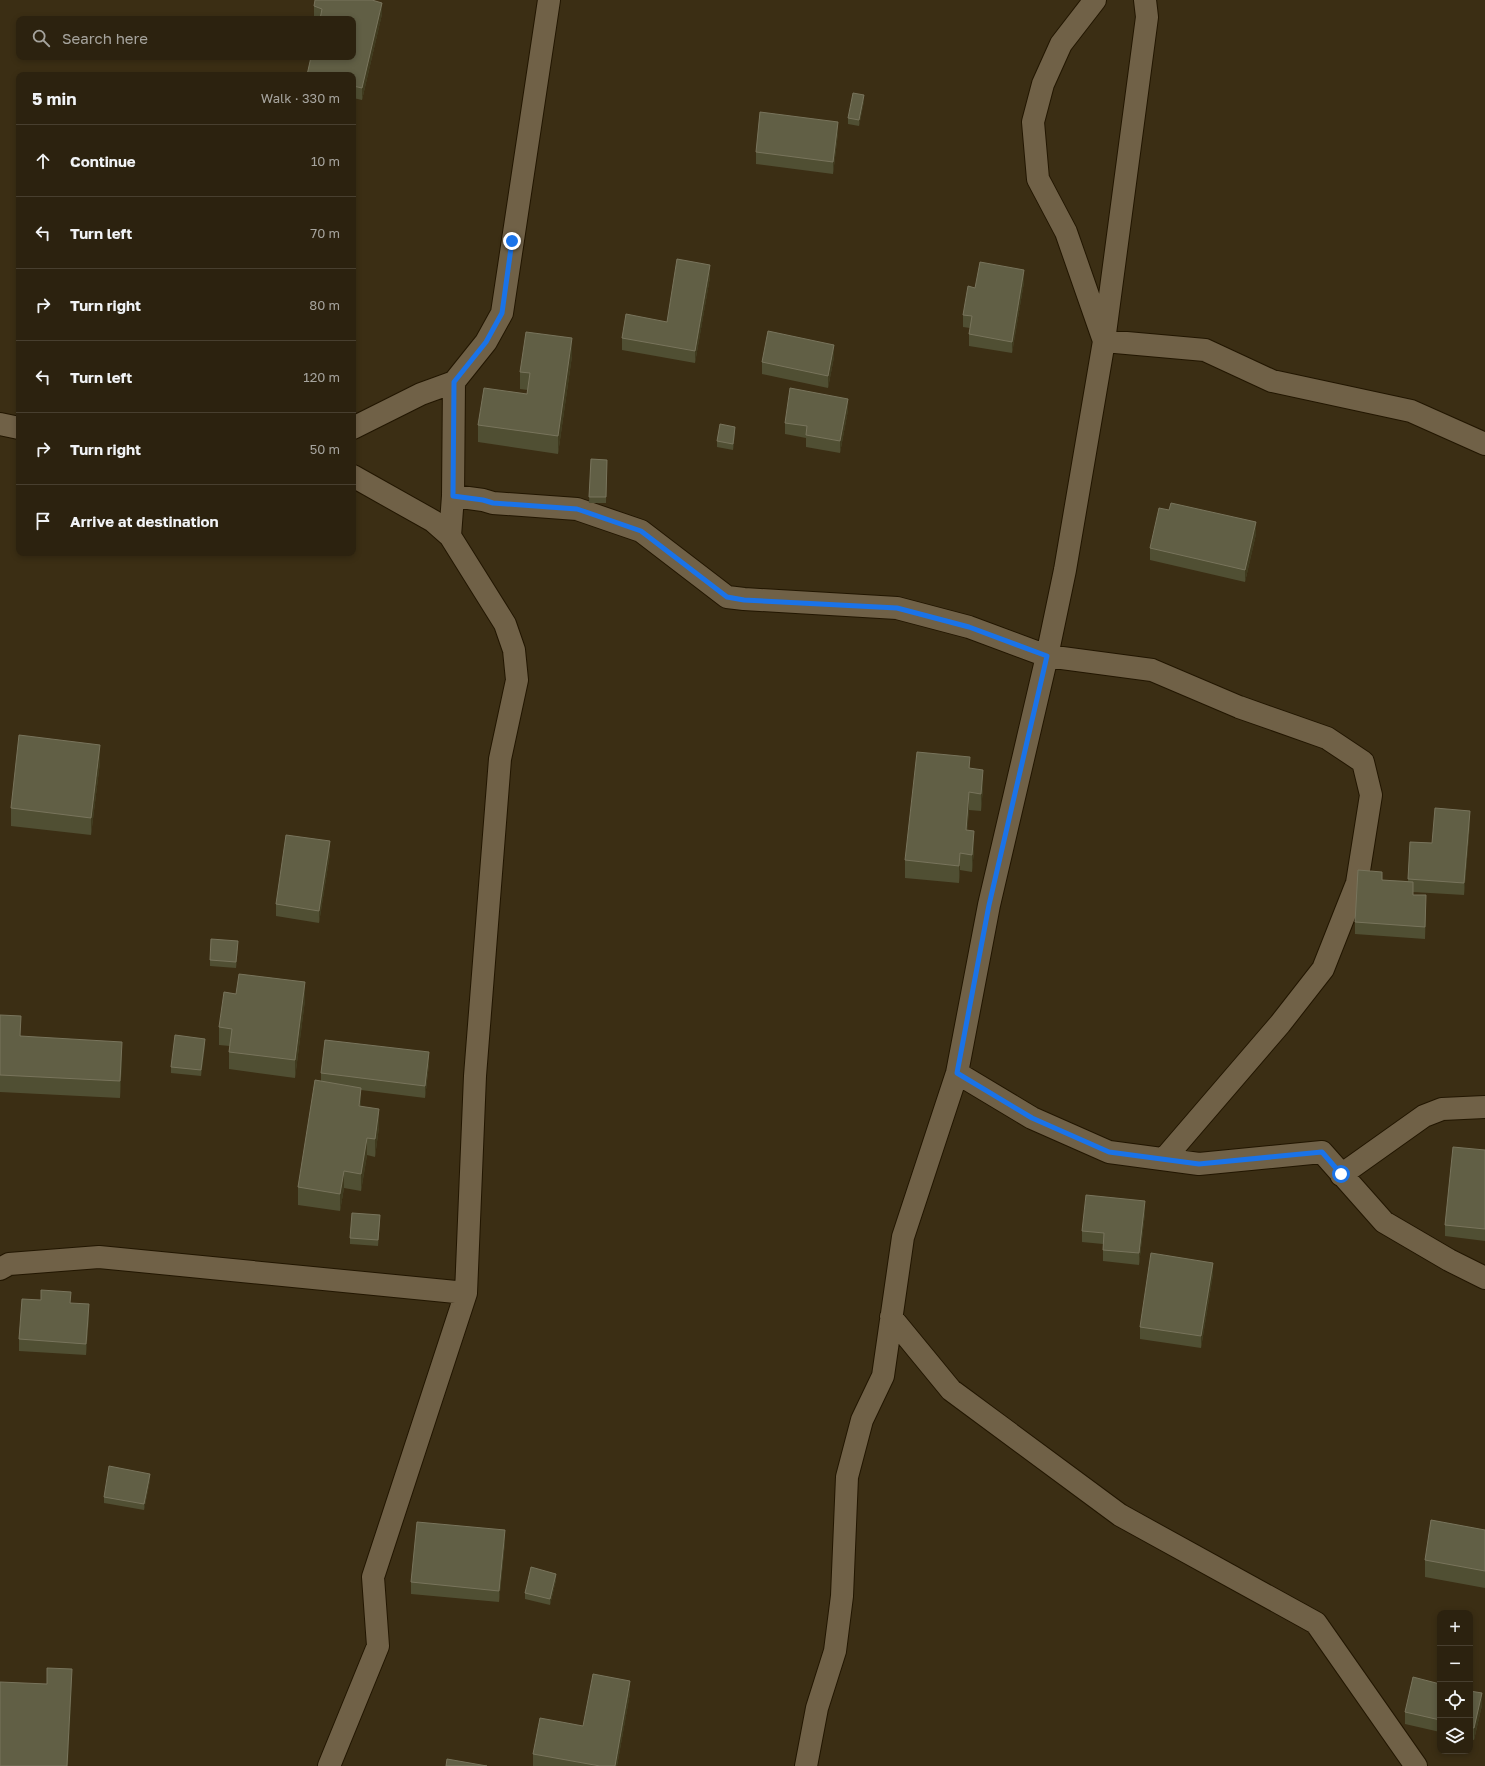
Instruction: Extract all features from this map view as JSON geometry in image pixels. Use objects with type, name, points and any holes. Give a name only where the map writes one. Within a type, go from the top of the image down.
[{"type":"street","points":[[356,426],[421,394],[454,382],[486,342],[502,313],[549,0]]},
{"type":"street","points":[[1096,0],[1061,44],[1043,84],[1033,122],[1038,179],[1066,232],[1104,341]]},
{"type":"street","points":[[806,1766],[817,1708],[835,1651],[842,1596],[847,1477],[862,1420],[883,1376],[902,1237],[957,1073],[989,905],[1047,656],[1065,570],[1104,341],[1147,17],[1145,0]]},
{"type":"street","points":[[1104,341],[1205,350],[1272,381],[1411,411],[1485,444]]},
{"type":"street","points":[[450,536],[453,496],[454,382]]},
{"type":"street","points":[[0,424],[16,427]]},
{"type":"street","points":[[329,1766],[378,1646],[373,1577],[466,1293],[475,1076],[499,766],[517,680],[514,650],[505,624],[450,536],[433,521],[356,478]]},
{"type":"street","points":[[453,496],[483,500],[493,503],[577,509],[641,531],[727,597],[744,600],[897,608],[969,627],[1047,656],[1152,670],[1239,707],[1327,738],[1362,762],[1371,795],[1357,883],[1323,969],[1280,1024],[1164,1159]]},
{"type":"street","points":[[957,1073],[1032,1118],[1109,1152],[1199,1164],[1322,1152],[1384,1222],[1448,1260],[1485,1278]]},
{"type":"street","points":[[1341,1174],[1424,1116],[1442,1109],[1485,1107]]},
{"type":"street","points":[[0,1269],[9,1264],[99,1257],[466,1293]]},
{"type":"street","points":[[891,1317],[951,1390],[1120,1515],[1316,1623],[1416,1766]]},
{"type":"building","points":[[315,0],[372,0],[382,3],[362,88],[356,87],[356,72],[308,72],[310,60],[356,60],[356,16],[321,16],[322,9],[314,6]]},
{"type":"building","points":[[853,93],[864,95],[859,120],[848,118]]},
{"type":"building","points":[[760,112],[838,122],[833,162],[756,152]]},
{"type":"building","points":[[677,259],[710,265],[695,351],[622,338],[626,314],[667,322]]},
{"type":"building","points":[[980,262],[1024,270],[1012,342],[969,334],[972,316],[963,315],[968,286],[975,288]]},
{"type":"building","points":[[768,331],[834,345],[828,376],[762,362]]},
{"type":"building","points":[[526,332],[572,338],[558,436],[478,425],[484,388],[527,394],[530,373],[520,372]]},
{"type":"building","points":[[790,388],[848,399],[840,441],[806,435],[807,426],[785,423]]},
{"type":"building","points":[[720,424],[735,427],[733,444],[717,441]]},
{"type":"building","points":[[591,459],[607,460],[606,497],[589,497]]},
{"type":"building","points":[[1171,503],[1256,522],[1245,570],[1150,548],[1159,508],[1169,510]]},
{"type":"building","points":[[19,735],[100,745],[91,818],[11,808]]},
{"type":"building","points":[[917,752],[970,757],[969,768],[983,770],[981,794],[969,792],[966,830],[974,831],[972,855],[960,853],[959,866],[905,860]]},
{"type":"building","points":[[1435,808],[1470,811],[1464,883],[1408,879],[1410,842],[1432,843]]},
{"type":"building","points":[[286,835],[330,841],[319,911],[276,904]]},
{"type":"building","points":[[1358,870],[1382,872],[1382,880],[1413,882],[1413,895],[1426,895],[1425,927],[1355,922]]},
{"type":"building","points":[[211,939],[238,941],[236,962],[210,960]]},
{"type":"building","points":[[239,974],[305,982],[295,1060],[229,1052],[232,1029],[219,1027],[224,992],[236,994]]},
{"type":"building","points":[[0,1015],[21,1016],[20,1036],[122,1042],[120,1081],[0,1075]]},
{"type":"building","points":[[175,1035],[205,1039],[201,1070],[171,1067]]},
{"type":"building","points":[[325,1040],[429,1052],[425,1086],[321,1073]]},
{"type":"building","points":[[315,1080],[361,1088],[359,1106],[379,1109],[375,1139],[367,1138],[361,1174],[344,1171],[340,1194],[298,1187]]},
{"type":"building","points":[[1453,1147],[1485,1150],[1485,1229],[1445,1225]]},
{"type":"building","points":[[1086,1195],[1145,1201],[1139,1253],[1103,1250],[1104,1233],[1082,1231]]},
{"type":"building","points":[[352,1213],[380,1215],[378,1240],[350,1238]]},
{"type":"building","points":[[1151,1253],[1213,1263],[1201,1336],[1140,1327]]},
{"type":"building","points":[[41,1290],[71,1292],[70,1303],[89,1304],[86,1344],[19,1339],[22,1299],[41,1300]]},
{"type":"building","points":[[109,1466],[150,1474],[144,1504],[104,1497]]},
{"type":"building","points":[[1431,1520],[1485,1530],[1485,1571],[1425,1560]]},
{"type":"building","points":[[417,1522],[505,1530],[499,1591],[411,1582]]},
{"type":"building","points":[[531,1567],[556,1574],[550,1599],[525,1593]]},
{"type":"building","points":[[47,1668],[72,1669],[67,1766],[0,1766],[0,1682],[47,1684]]},
{"type":"building","points":[[593,1674],[630,1681],[615,1766],[600,1766],[533,1754],[540,1718],[583,1726]]},
{"type":"building","points":[[1413,1677],[1437,1683],[1437,1719],[1405,1712]]},
{"type":"building","points":[[1473,1692],[1482,1693],[1473,1728]]},
{"type":"building","points":[[447,1759],[487,1766],[446,1766]]},
{"type":"route","points":[[512,241],[502,313],[486,342],[454,382],[453,496],[483,500],[493,503],[577,509],[641,531],[727,597],[744,600],[897,608],[969,627],[1047,656],[989,905],[957,1073],[1032,1118],[1109,1152],[1199,1164],[1322,1152],[1341,1174]]}]
